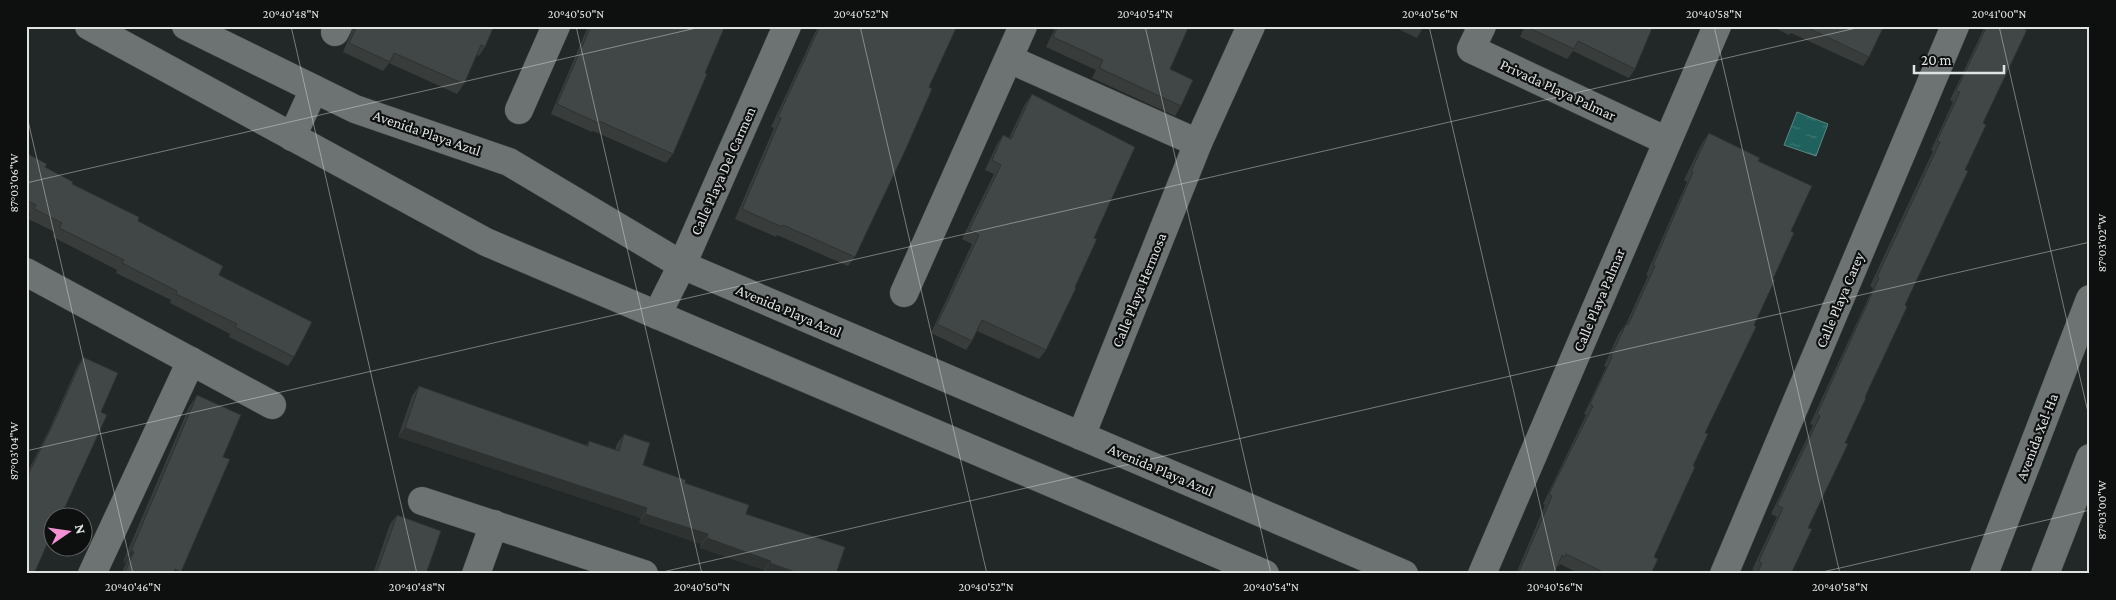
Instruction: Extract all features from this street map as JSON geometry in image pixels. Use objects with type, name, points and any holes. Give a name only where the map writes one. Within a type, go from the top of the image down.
[{"type":"street","points":[[89,26],[486,242],[1265,574]]},
{"type":"street","name":"Avenida Playa Azul","points":[[186,26],[355,109],[509,162],[682,265],[1404,574]]},
{"type":"street","points":[[519,110],[556,26]]},
{"type":"street","name":"Calle Playa Del Carmen","points":[[657,314],[682,265],[787,26]]},
{"type":"street","points":[[904,293],[1022,26]]},
{"type":"street","name":"Calle Playa Hermosa","points":[[1081,436],[1198,143],[1251,26]]},
{"type":"street","name":"Privada Playa Palmar","points":[[1482,26],[1472,49],[1667,141]]},
{"type":"street","name":"Calle Playa Palmar","points":[[1482,574],[1717,26]]},
{"type":"street","name":"Calle Playa Carey","points":[[1724,574],[1955,26]]},
{"type":"street","points":[[1009,59],[1198,143]]},
{"type":"street","points":[[292,137],[314,89]]},
{"type":"street","points":[[26,272],[272,405]]},
{"type":"street","name":"Avenida Xel-Ha","points":[[1984,574],[2090,300]]},
{"type":"street","points":[[92,574],[191,361]]},
{"type":"street","points":[[2046,574],[2090,458]]},
{"type":"street","points":[[422,501],[644,574]]},
{"type":"street","points":[[476,574],[494,524]]},
{"type":"water","points":[[1797,112],[1828,124],[1816,156],[1784,145]]},
{"type":"building","points":[[357,26],[494,26],[485,47],[481,45],[464,84],[394,53],[390,62],[349,43]]},
{"type":"building","points":[[591,26],[725,26],[673,154],[557,104]]},
{"type":"building","points":[[820,26],[957,26],[929,87],[932,89],[905,151],[855,257],[742,209],[781,118],[778,117]]},
{"type":"building","points":[[1058,26],[1189,26],[1170,69],[1193,80],[1181,106],[1099,68],[1103,60],[1053,37]]},
{"type":"building","points":[[1527,26],[1653,26],[1635,69],[1578,41],[1574,49]]},
{"type":"building","points":[[1804,26],[1884,26],[1869,57]]},
{"type":"building","points":[[1987,26],[2025,26],[2024,29],[2027,30],[1983,123],[1986,125],[1965,170],[1968,171],[1905,305],[1907,307],[1845,443],[1848,444],[1808,528],[1812,529],[1791,574],[1757,574],[1762,563],[1759,561],[1783,508],[1777,505],[1820,416],[1817,414],[1879,278],[1877,277],[1940,142],[1937,141],[1960,92],[1956,91]]},
{"type":"building","points":[[1032,94],[1135,147],[1094,238],[1097,239],[1076,288],[1046,350],[982,320],[972,341],[937,324],[979,235],[969,230],[1001,165],[992,160],[1003,135],[1011,139]]},
{"type":"building","points":[[1709,133],[1760,158],[1758,161],[1812,186],[1791,231],[1794,233],[1754,325],[1756,327],[1705,433],[1708,434],[1693,466],[1695,467],[1654,557],[1658,559],[1651,574],[1607,574],[1566,554],[1565,557],[1562,555],[1554,574],[1524,574],[1519,572],[1552,496],[1549,494],[1593,406],[1590,404],[1626,324],[1628,325],[1655,266],[1653,265],[1693,172],[1691,171]]},
{"type":"building","points":[[26,153],[47,164],[45,167],[73,182],[72,184],[139,217],[138,221],[223,266],[219,275],[312,322],[294,357],[235,327],[237,324],[176,294],[177,291],[122,263],[124,260],[59,228],[62,223],[34,209],[36,205],[26,200]]},
{"type":"building","points":[[83,357],[118,373],[101,412],[107,415],[65,508],[42,508],[42,556],[34,574],[26,574],[26,479]]},
{"type":"building","points":[[419,386],[588,446],[589,441],[619,451],[624,434],[650,443],[643,465],[686,480],[685,483],[749,505],[746,514],[845,547],[836,574],[801,574],[707,538],[708,534],[645,514],[647,508],[405,428]]},
{"type":"building","points":[[197,395],[241,415],[223,457],[230,459],[181,572],[175,569],[173,574],[124,574],[134,552],[131,551]]},
{"type":"building","points":[[397,515],[441,531],[426,574],[376,574]]}]
